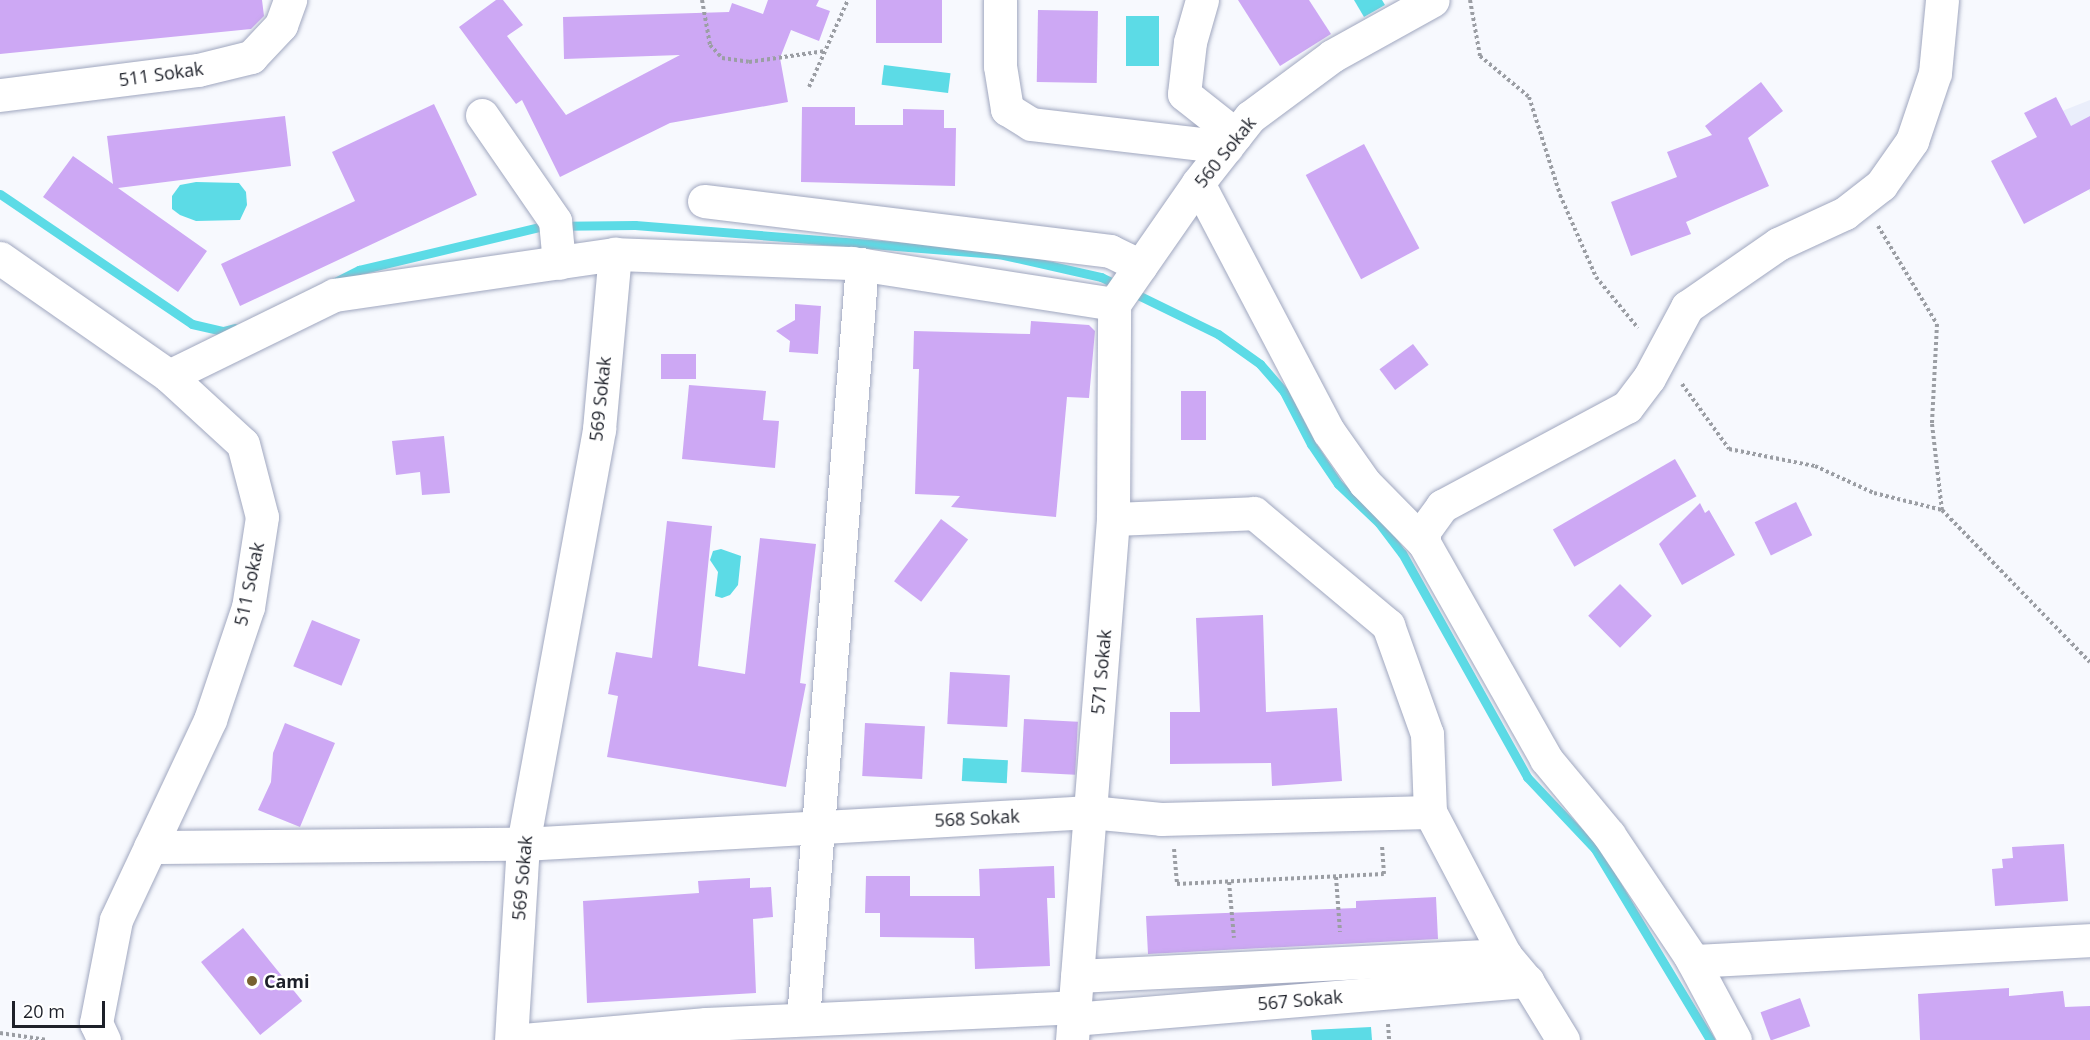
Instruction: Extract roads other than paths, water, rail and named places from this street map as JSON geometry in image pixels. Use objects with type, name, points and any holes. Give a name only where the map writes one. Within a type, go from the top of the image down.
[{"type":"street","name":"511 Sokak","points":[[0,95],[198,70],[250,57],[281,25],[291,0]]},
{"type":"street","points":[[1000,0],[1000,66],[1007,109],[1031,124],[1232,141]]},
{"type":"street","points":[[1202,0],[1190,42],[1184,93],[1232,141]]},
{"type":"street","name":"560 Sokak","points":[[1126,287],[1198,183],[1250,117],[1332,56],[1433,0]]},
{"type":"street","points":[[1424,543],[1424,531],[1442,506],[1627,407],[1649,378],[1687,307],[1778,244],[1845,213],[1881,185],[1912,141],[1935,73],[1942,0]]},
{"type":"street","points":[[482,116],[557,241]]},
{"type":"street","points":[[1198,183],[1329,432],[1365,483],[1424,543],[1546,759],[1609,836],[1694,961],[1735,1040]]},
{"type":"street","points":[[169,376],[334,295],[557,241],[615,255],[862,264],[1126,287],[1110,251],[704,201]]},
{"type":"street","name":"569 Sokak","points":[[511,1040],[523,844],[599,429],[615,255]]},
{"type":"street","name":"511 Sokak","points":[[0,258],[169,376],[243,444],[262,517],[248,606],[214,709],[116,920],[96,1023],[104,1040]]},
{"type":"street","points":[[803,1019],[815,827],[862,264]]},
{"type":"street","name":"571 Sokak","points":[[1074,1011],[1113,519],[1126,287]]},
{"type":"street","points":[[1113,519],[1254,513],[1388,625],[1427,734],[1430,812],[1505,955],[1527,981],[1563,1040]]},
{"type":"street","name":"568 Sokak","points":[[150,847],[523,844],[1090,812],[1172,818],[1430,812]]},
{"type":"street","points":[[1694,961],[2090,940]]},
{"type":"street","name":"567 Sokak","points":[[1074,1011],[1236,968],[1505,955]]},
{"type":"street","name":"567 Sokak","points":[[1074,1011],[1527,981]]},
{"type":"street","points":[[523,1040],[803,1019],[1074,1011]]},
{"type":"water","points":[[1354,0],[1382,0],[1385,5],[1364,17]]},
{"type":"water","points":[[1126,16],[1159,16],[1159,66],[1126,66]]},
{"type":"water","points":[[884,65],[951,73],[948,93],[882,85]]},
{"type":"water","points":[[196,182],[239,183],[246,192],[247,205],[240,220],[196,221],[172,209],[172,196],[180,185]]},
{"type":"water","points":[[721,549],[741,556],[738,585],[730,595],[722,598],[715,596],[718,572],[710,560],[713,551]]},
{"type":"water","points":[[963,758],[1008,760],[1007,783],[962,781]]},
{"type":"water","points":[[1371,1027],[1372,1040],[1312,1040],[1311,1030]]},
{"type":"waterway","points":[[0,194],[192,324],[223,331],[235,328]]},
{"type":"waterway","points":[[335,282],[359,270],[543,226],[635,225],[999,254],[1101,277],[1218,334],[1260,364],[1284,392],[1311,444],[1338,484],[1379,523],[1402,553],[1527,777],[1595,849],[1710,1040]]},
{"type":"place","name":"Cami","points":[[252,981]]}]
